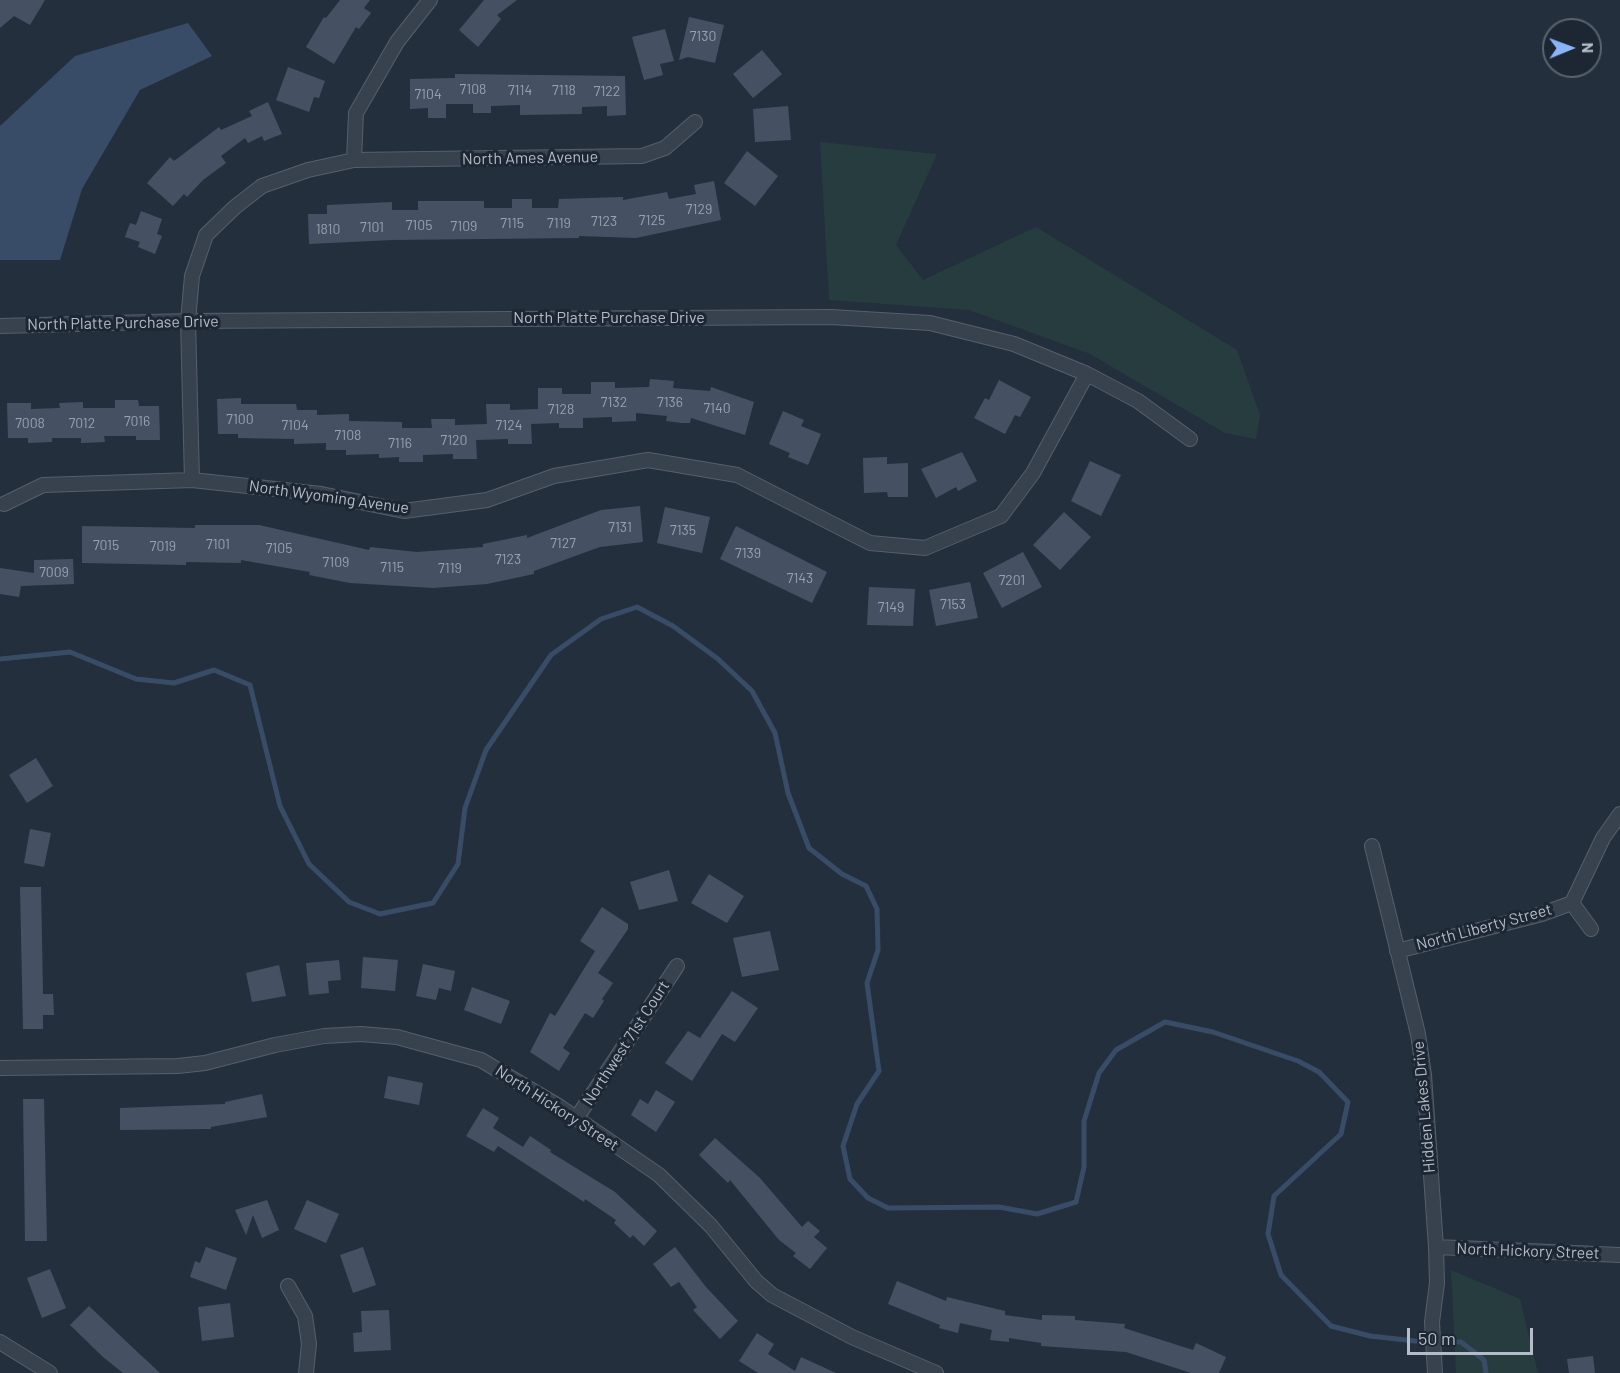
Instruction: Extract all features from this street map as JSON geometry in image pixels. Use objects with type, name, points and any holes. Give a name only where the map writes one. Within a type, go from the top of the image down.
[{"type":"street","points":[[354,160],[356,113],[397,42],[430,0]]},
{"type":"street","name":"North Ames Avenue","points":[[192,480],[189,321],[192,276],[206,235],[235,207],[262,186],[308,170],[354,160],[642,156],[665,148],[695,122]]},
{"type":"street","name":"North Platte Purchase Drive","points":[[0,326],[189,321],[831,317],[930,322],[1014,344],[1087,374],[1138,401],[1190,439]]},
{"type":"street","name":"North Wyoming Avenue","points":[[4,504],[43,485],[192,480],[321,494],[404,511],[487,500],[554,476],[648,460],[737,475],[870,543],[925,548],[1001,516],[1033,473],[1087,374]]},
{"type":"street","name":"North Liberty Street","points":[[1397,951],[1572,903],[1603,838],[1620,814]]},
{"type":"street","name":"Hidden Lakes Drive","points":[[1372,846],[1418,1034],[1424,1075],[1436,1247],[1437,1283],[1432,1322],[1435,1373]]},
{"type":"street","name":"North Liberty Street","points":[[1572,903],[1591,928]]},
{"type":"street","name":"Northwest 71st Court","points":[[576,1119],[677,966]]},
{"type":"street","name":"North Hickory Street","points":[[0,1068],[205,1064],[275,1045],[324,1036],[388,1036],[431,1045],[482,1060],[659,1175],[711,1226],[756,1281],[772,1295],[852,1337],[936,1373]]},
{"type":"street","name":"North Hickory Street","points":[[1436,1247],[1620,1255]]},
{"type":"street","points":[[288,1286],[305,1316],[309,1344],[306,1373]]},
{"type":"street","points":[[0,1342],[50,1373]]},
{"type":"green space","points":[[820,142],[937,154],[896,245],[923,280],[1036,227],[1237,350],[1260,415],[1256,439],[1225,433],[1090,354],[969,310],[829,300]]},
{"type":"green space","points":[[1451,1270],[1520,1299],[1538,1373],[1456,1373]]},
{"type":"water","points":[[188,23],[212,56],[140,90],[82,189],[60,260],[0,260],[0,126],[75,56]]},
{"type":"building","points":[[0,0],[45,0],[30,25],[14,16],[0,28]]},
{"type":"building","points":[[340,0],[370,0],[364,8],[371,13],[359,29],[356,27],[334,64],[306,47],[324,17],[326,18]]},
{"type":"building","points":[[484,0],[517,0],[497,15],[501,19],[478,47],[459,30]]},
{"type":"building","points":[[689,17],[724,25],[715,63],[688,57],[679,60]]},
{"type":"building","points":[[665,29],[674,61],[660,64],[663,75],[644,80],[632,37]]},
{"type":"building","points":[[762,50],[782,74],[753,98],[733,74]]},
{"type":"building","points":[[288,67],[325,81],[319,98],[314,97],[309,112],[276,100]]},
{"type":"building","points":[[455,74],[625,76],[626,115],[607,116],[607,106],[582,107],[582,114],[520,115],[520,105],[491,106],[491,113],[473,113],[473,104],[446,104],[446,118],[428,118],[428,108],[410,109],[410,79],[455,78]]},
{"type":"building","points":[[268,102],[282,134],[264,141],[262,136],[248,143],[245,138],[221,156],[226,163],[203,180],[187,197],[184,194],[173,206],[147,183],[170,157],[174,161],[219,127],[221,130],[252,116],[249,111]]},
{"type":"building","points":[[788,106],[791,140],[755,142],[753,109]]},
{"type":"building","points":[[747,151],[778,176],[755,206],[724,183]]},
{"type":"building","points":[[714,181],[721,220],[636,238],[579,236],[579,238],[392,240],[309,244],[308,214],[327,214],[327,205],[392,202],[392,210],[418,210],[418,201],[484,201],[484,208],[512,208],[512,199],[532,199],[532,208],[558,208],[559,199],[623,197],[623,200],[667,192],[669,199],[696,194],[694,185]]},
{"type":"building","points":[[141,211],[162,219],[157,234],[162,236],[155,254],[138,247],[140,242],[125,237],[130,223],[136,225]]},
{"type":"building","points":[[650,379],[674,381],[673,388],[710,391],[711,387],[754,402],[745,435],[691,418],[690,423],[682,423],[666,421],[667,416],[636,413],[636,421],[612,422],[612,417],[583,418],[583,428],[559,428],[559,423],[531,424],[532,444],[508,444],[508,439],[476,440],[477,459],[453,459],[453,454],[423,455],[423,462],[399,462],[399,457],[379,458],[379,454],[346,455],[346,450],[326,450],[326,443],[294,444],[294,439],[238,438],[238,434],[218,434],[217,399],[241,398],[241,404],[296,404],[297,410],[317,410],[317,415],[349,414],[349,421],[402,422],[402,428],[432,428],[431,419],[455,419],[455,425],[487,424],[486,404],[510,404],[510,410],[538,409],[538,388],[562,388],[562,394],[591,394],[591,382],[615,382],[615,388],[649,387]]},
{"type":"building","points":[[999,380],[1031,397],[1020,417],[1015,415],[1005,434],[974,418],[985,398],[989,400]]},
{"type":"building","points":[[115,400],[138,400],[139,406],[159,406],[160,440],[136,440],[136,436],[104,436],[105,442],[81,443],[81,438],[52,438],[52,442],[28,443],[28,438],[8,438],[7,403],[31,403],[31,409],[60,408],[59,403],[83,402],[83,408],[115,408]]},
{"type":"building","points":[[783,411],[804,420],[801,426],[821,434],[808,465],[788,457],[790,453],[769,444]]},
{"type":"building","points":[[962,452],[977,481],[958,491],[956,487],[936,498],[921,469]]},
{"type":"building","points":[[887,457],[887,464],[908,463],[908,497],[888,497],[887,492],[864,493],[863,458]]},
{"type":"building","points":[[1090,461],[1121,475],[1101,516],[1071,501]]},
{"type":"building","points":[[640,506],[643,542],[600,547],[534,571],[534,574],[487,584],[433,588],[350,583],[309,575],[310,572],[241,560],[241,563],[186,562],[186,565],[82,563],[82,526],[195,528],[195,525],[259,525],[369,550],[370,547],[417,552],[483,547],[483,544],[527,535],[527,538],[601,510]]},
{"type":"building","points":[[665,507],[710,517],[702,553],[657,543]]},
{"type":"building","points":[[1064,512],[1091,537],[1060,570],[1033,545]]},
{"type":"building","points":[[736,526],[827,572],[812,603],[720,559]]},
{"type":"building","points":[[1023,552],[1042,587],[1002,608],[983,573]]},
{"type":"building","points":[[73,559],[74,584],[21,586],[19,597],[0,594],[0,568],[34,573],[34,560]]},
{"type":"building","points":[[970,582],[978,618],[936,626],[929,590]]},
{"type":"building","points":[[869,587],[915,589],[913,626],[867,625]]},
{"type":"building","points":[[36,758],[53,786],[27,803],[9,775]]},
{"type":"building","points":[[30,829],[51,833],[44,867],[24,863]]},
{"type":"building","points":[[669,870],[678,901],[639,910],[630,882]]},
{"type":"building","points":[[709,874],[744,896],[727,923],[691,903]]},
{"type":"building","points":[[20,887],[41,887],[43,994],[53,994],[54,1015],[43,1015],[43,1029],[23,1029]]},
{"type":"building","points":[[602,907],[628,924],[628,929],[598,973],[613,983],[593,1018],[585,1013],[563,1048],[570,1053],[559,1071],[530,1052],[550,1013],[555,1016],[595,951],[580,941]]},
{"type":"building","points":[[770,931],[779,970],[742,977],[733,938]]},
{"type":"building","points":[[363,957],[398,960],[395,991],[361,988]]},
{"type":"building","points":[[339,960],[341,980],[328,981],[329,993],[309,995],[306,963]]},
{"type":"building","points":[[423,964],[455,971],[451,991],[439,988],[436,1000],[416,996]]},
{"type":"building","points":[[279,965],[286,996],[252,1002],[246,973]]},
{"type":"building","points":[[472,987],[510,1001],[501,1024],[464,1010]]},
{"type":"building","points":[[732,991],[758,1008],[735,1042],[722,1034],[692,1081],[665,1063],[688,1031],[700,1038]]},
{"type":"building","points":[[388,1076],[423,1083],[419,1105],[384,1098]]},
{"type":"building","points":[[656,1090],[675,1102],[656,1132],[631,1115],[640,1099],[648,1104]]},
{"type":"building","points":[[262,1094],[267,1117],[211,1127],[211,1129],[120,1130],[120,1108],[225,1104],[225,1102]]},
{"type":"building","points":[[23,1099],[44,1099],[47,1241],[25,1241]]},
{"type":"building","points":[[483,1108],[499,1118],[493,1128],[523,1147],[530,1136],[551,1150],[550,1152],[615,1192],[657,1231],[644,1246],[633,1235],[630,1238],[614,1223],[616,1220],[585,1199],[584,1202],[498,1146],[494,1152],[466,1136]]},
{"type":"building","points":[[715,1138],[760,1178],[802,1227],[808,1221],[820,1231],[814,1237],[827,1248],[810,1269],[793,1256],[796,1253],[779,1240],[730,1180],[728,1183],[699,1155]]},
{"type":"building","points":[[267,1200],[279,1230],[262,1238],[253,1215],[246,1235],[235,1210]]},
{"type":"building","points":[[307,1200],[339,1214],[326,1243],[294,1229]]},
{"type":"building","points":[[206,1247],[237,1258],[226,1290],[190,1277],[195,1261],[200,1263]]},
{"type":"building","points":[[363,1247],[376,1285],[353,1293],[340,1255]]},
{"type":"building","points":[[675,1247],[706,1287],[738,1321],[720,1339],[693,1310],[697,1307],[679,1282],[671,1287],[653,1264]]},
{"type":"building","points":[[50,1269],[66,1308],[42,1318],[27,1278]]},
{"type":"building","points":[[897,1281],[946,1301],[947,1297],[1005,1311],[1005,1315],[1042,1320],[1042,1315],[1075,1316],[1075,1320],[1125,1324],[1124,1328],[1193,1350],[1196,1343],[1226,1357],[1219,1373],[1191,1373],[1126,1352],[1041,1346],[1041,1343],[1009,1338],[1009,1342],[990,1340],[992,1330],[960,1323],[958,1333],[939,1328],[940,1325],[888,1304]]},
{"type":"building","points":[[230,1303],[234,1337],[202,1341],[198,1307]]},
{"type":"building","points":[[89,1306],[160,1373],[123,1373],[103,1357],[70,1325]]},
{"type":"building","points":[[389,1310],[391,1350],[354,1352],[353,1333],[362,1332],[361,1311]]},
{"type":"building","points":[[757,1333],[774,1344],[768,1354],[795,1371],[801,1357],[836,1373],[758,1373],[739,1361]]},
{"type":"building","points":[[1593,1356],[1595,1373],[1569,1373],[1567,1359]]},
{"type":"waterway","points":[[0,659],[70,652],[136,679],[174,683],[214,670],[250,685],[280,806],[309,864],[349,902],[380,914],[433,903],[458,864],[465,808],[486,750],[551,655],[601,619],[637,607],[673,626],[718,659],[752,691],[775,733],[788,793],[809,848],[842,874],[866,886],[877,909],[878,950],[867,983],[879,1071],[857,1104],[843,1146],[850,1179],[868,1198],[888,1208],[999,1207],[1037,1214],[1076,1202],[1084,1167],[1084,1121],[1099,1073],[1116,1050],[1165,1022],[1213,1032],[1298,1061],[1319,1072],[1348,1102],[1341,1134],[1274,1196],[1268,1234],[1281,1275],[1331,1326],[1370,1336],[1415,1341],[1461,1342],[1484,1360],[1486,1373]]}]
